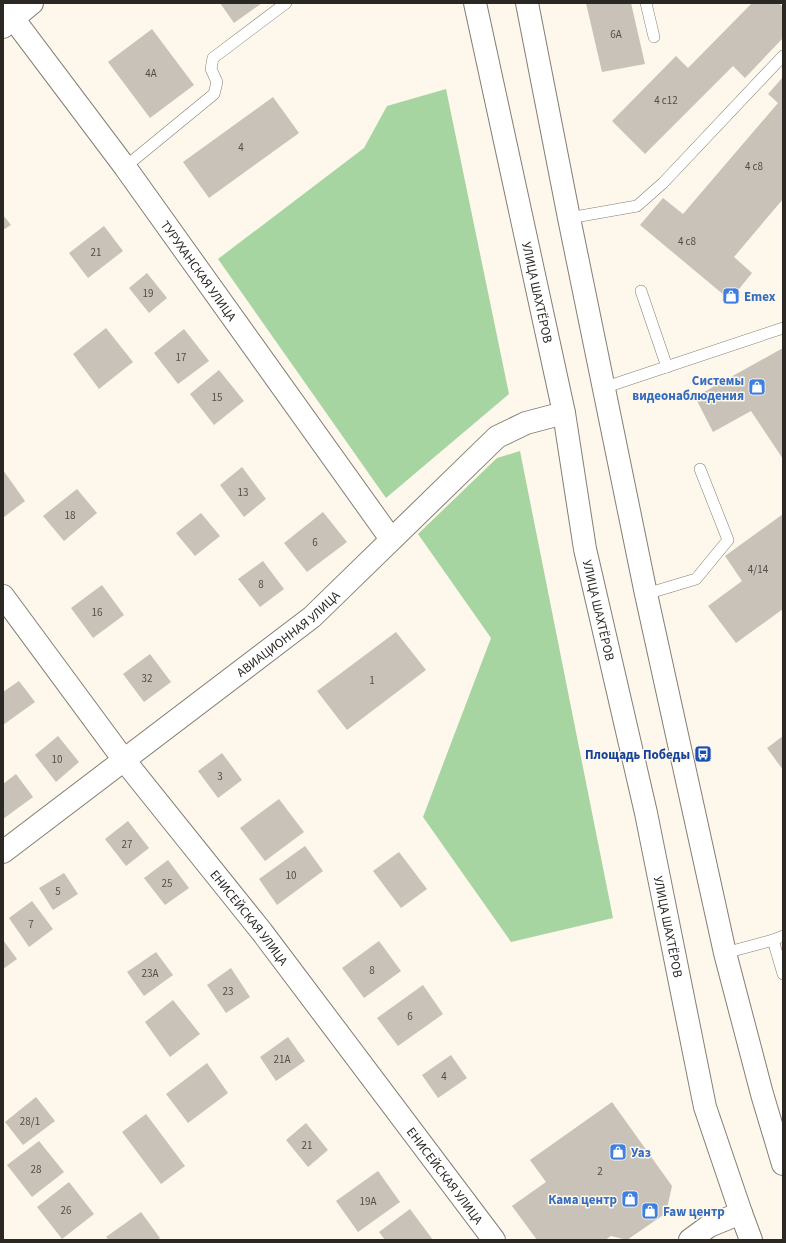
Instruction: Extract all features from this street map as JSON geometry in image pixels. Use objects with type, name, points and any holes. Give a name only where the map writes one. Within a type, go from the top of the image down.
[{"type":"main road","points":[[6,17],[32,3]]},
{"type":"main road","name":"УЛИЦА ШАХТЁРОВ","points":[[475,3],[564,413],[585,549],[646,812],[705,1107],[751,1240]]},
{"type":"main road","points":[[527,3],[603,388],[646,594],[725,953],[778,1131],[783,1164]]},
{"type":"main road","name":"ТУРУХАНСКАЯ УЛИЦА","points":[[6,17],[125,167],[391,539]]},
{"type":"main road","name":"АВИАЦИОННАЯ УЛИЦА","points":[[3,852],[312,617],[497,437],[526,423],[564,413]]},
{"type":"main road","name":"ЕНИСЕЙСКАЯ УЛИЦА","points":[[3,596],[124,760],[262,932],[494,1240]]},
{"type":"main road","points":[[690,1240],[709,1226],[741,1213]]},
{"type":"lane","points":[[125,167],[214,94],[218,82],[211,69],[213,58],[286,3]]},
{"type":"lane","points":[[646,3],[654,37]]},
{"type":"lane","points":[[569,218],[636,206],[663,183],[783,56]]},
{"type":"lane","points":[[641,291],[667,367]]},
{"type":"lane","points":[[603,388],[783,328]]},
{"type":"lane","points":[[646,594],[696,579],[728,540],[700,469]]},
{"type":"lane","points":[[725,953],[778,938],[783,974]]},
{"type":"green space","points":[[446,89],[509,394],[386,498],[218,259],[364,148],[387,106]]},
{"type":"green space","points":[[520,451],[613,918],[511,942],[423,817],[491,638],[418,534],[497,458]]},
{"type":"building","points":[[220,3],[262,3],[234,23]]},
{"type":"building","points":[[586,3],[631,3],[645,64],[602,72]]},
{"type":"building","points":[[752,3],[779,3],[783,7],[783,38],[745,78],[733,66],[645,154],[612,121],[676,56],[688,68]]},
{"type":"building","points":[[152,29],[194,85],[150,118],[108,62]]},
{"type":"building","points":[[783,77],[783,199],[734,257],[752,273],[730,300],[640,225],[663,198],[683,214],[778,103],[768,94]]},
{"type":"building","points":[[273,97],[299,133],[209,198],[183,162]]},
{"type":"building","points":[[3,215],[11,225],[3,230]]},
{"type":"building","points":[[104,226],[123,251],[88,278],[69,253]]},
{"type":"building","points":[[147,273],[167,298],[149,313],[129,288]]},
{"type":"building","points":[[106,328],[133,362],[99,389],[73,354]]},
{"type":"building","points":[[184,329],[209,361],[178,384],[154,353]]},
{"type":"building","points":[[783,348],[783,459],[751,411],[713,432],[695,397]]},
{"type":"building","points":[[219,370],[244,401],[214,425],[190,394]]},
{"type":"building","points":[[242,467],[266,499],[244,517],[220,485]]},
{"type":"building","points":[[3,470],[25,501],[4,517],[3,516]]},
{"type":"building","points":[[77,489],[97,513],[64,541],[43,516]]},
{"type":"building","points":[[323,512],[347,542],[307,572],[284,543]]},
{"type":"building","points":[[201,513],[220,536],[195,556],[176,533]]},
{"type":"building","points":[[783,514],[783,609],[736,643],[708,606],[742,581],[725,556]]},
{"type":"building","points":[[263,561],[284,589],[260,607],[238,579]]},
{"type":"building","points":[[102,585],[124,615],[93,638],[71,608]]},
{"type":"building","points":[[396,632],[426,670],[347,730],[317,691]]},
{"type":"building","points":[[150,654],[171,682],[144,702],[123,674]]},
{"type":"building","points":[[19,681],[35,702],[3,725],[3,692]]},
{"type":"building","points":[[58,736],[79,762],[56,782],[35,755]]},
{"type":"building","points":[[783,736],[783,770],[767,748]]},
{"type":"building","points":[[222,753],[242,780],[218,798],[198,771]]},
{"type":"building","points":[[16,774],[33,797],[3,819],[3,784]]},
{"type":"building","points":[[279,799],[304,832],[265,861],[240,828]]},
{"type":"building","points":[[128,821],[149,848],[126,866],[105,839]]},
{"type":"building","points":[[305,846],[323,871],[277,905],[259,879]]},
{"type":"building","points":[[399,852],[427,889],[401,908],[373,871]]},
{"type":"building","points":[[168,860],[189,888],[165,905],[144,878]]},
{"type":"building","points":[[64,873],[78,894],[53,910],[39,888]]},
{"type":"building","points":[[32,901],[53,929],[29,947],[9,918]]},
{"type":"building","points":[[3,940],[17,959],[3,969]]},
{"type":"building","points":[[379,941],[401,971],[364,998],[342,968]]},
{"type":"building","points":[[156,952],[173,975],[144,996],[127,972]]},
{"type":"building","points":[[231,968],[250,997],[226,1013],[207,985]]},
{"type":"building","points":[[423,985],[443,1014],[398,1046],[377,1018]]},
{"type":"building","points":[[173,1000],[200,1034],[170,1057],[145,1022]]},
{"type":"building","points":[[288,1037],[305,1061],[276,1081],[260,1057]]},
{"type":"building","points":[[451,1055],[467,1078],[438,1098],[422,1075]]},
{"type":"building","points":[[207,1063],[228,1093],[188,1123],[166,1094]]},
{"type":"building","points":[[36,1097],[55,1121],[23,1145],[5,1122]]},
{"type":"building","points":[[612,1102],[672,1186],[666,1213],[627,1240],[611,1236],[605,1240],[537,1240],[512,1206],[546,1182],[530,1160]]},
{"type":"building","points":[[146,1114],[185,1166],[161,1184],[122,1132]]},
{"type":"building","points":[[306,1123],[328,1150],[308,1167],[286,1140]]},
{"type":"building","points":[[39,1141],[64,1172],[32,1197],[7,1165]]},
{"type":"building","points":[[378,1171],[400,1202],[358,1232],[336,1201]]},
{"type":"building","points":[[69,1182],[94,1214],[62,1239],[37,1207]]},
{"type":"building","points":[[410,1209],[433,1240],[385,1240],[379,1232]]},
{"type":"building","points":[[141,1212],[160,1238],[157,1240],[109,1240],[106,1237]]},
{"type":"place","name":"Emex","points":[[731,296]]},
{"type":"place","name":"Системы видеонаблюдения","points":[[757,387]]},
{"type":"place","name":"Площадь Победы","points":[[703,754]]},
{"type":"place","name":"Уаз","points":[[618,1152]]},
{"type":"place","name":"Кама центр","points":[[630,1199]]},
{"type":"place","name":"Faw центр","points":[[650,1211]]}]
